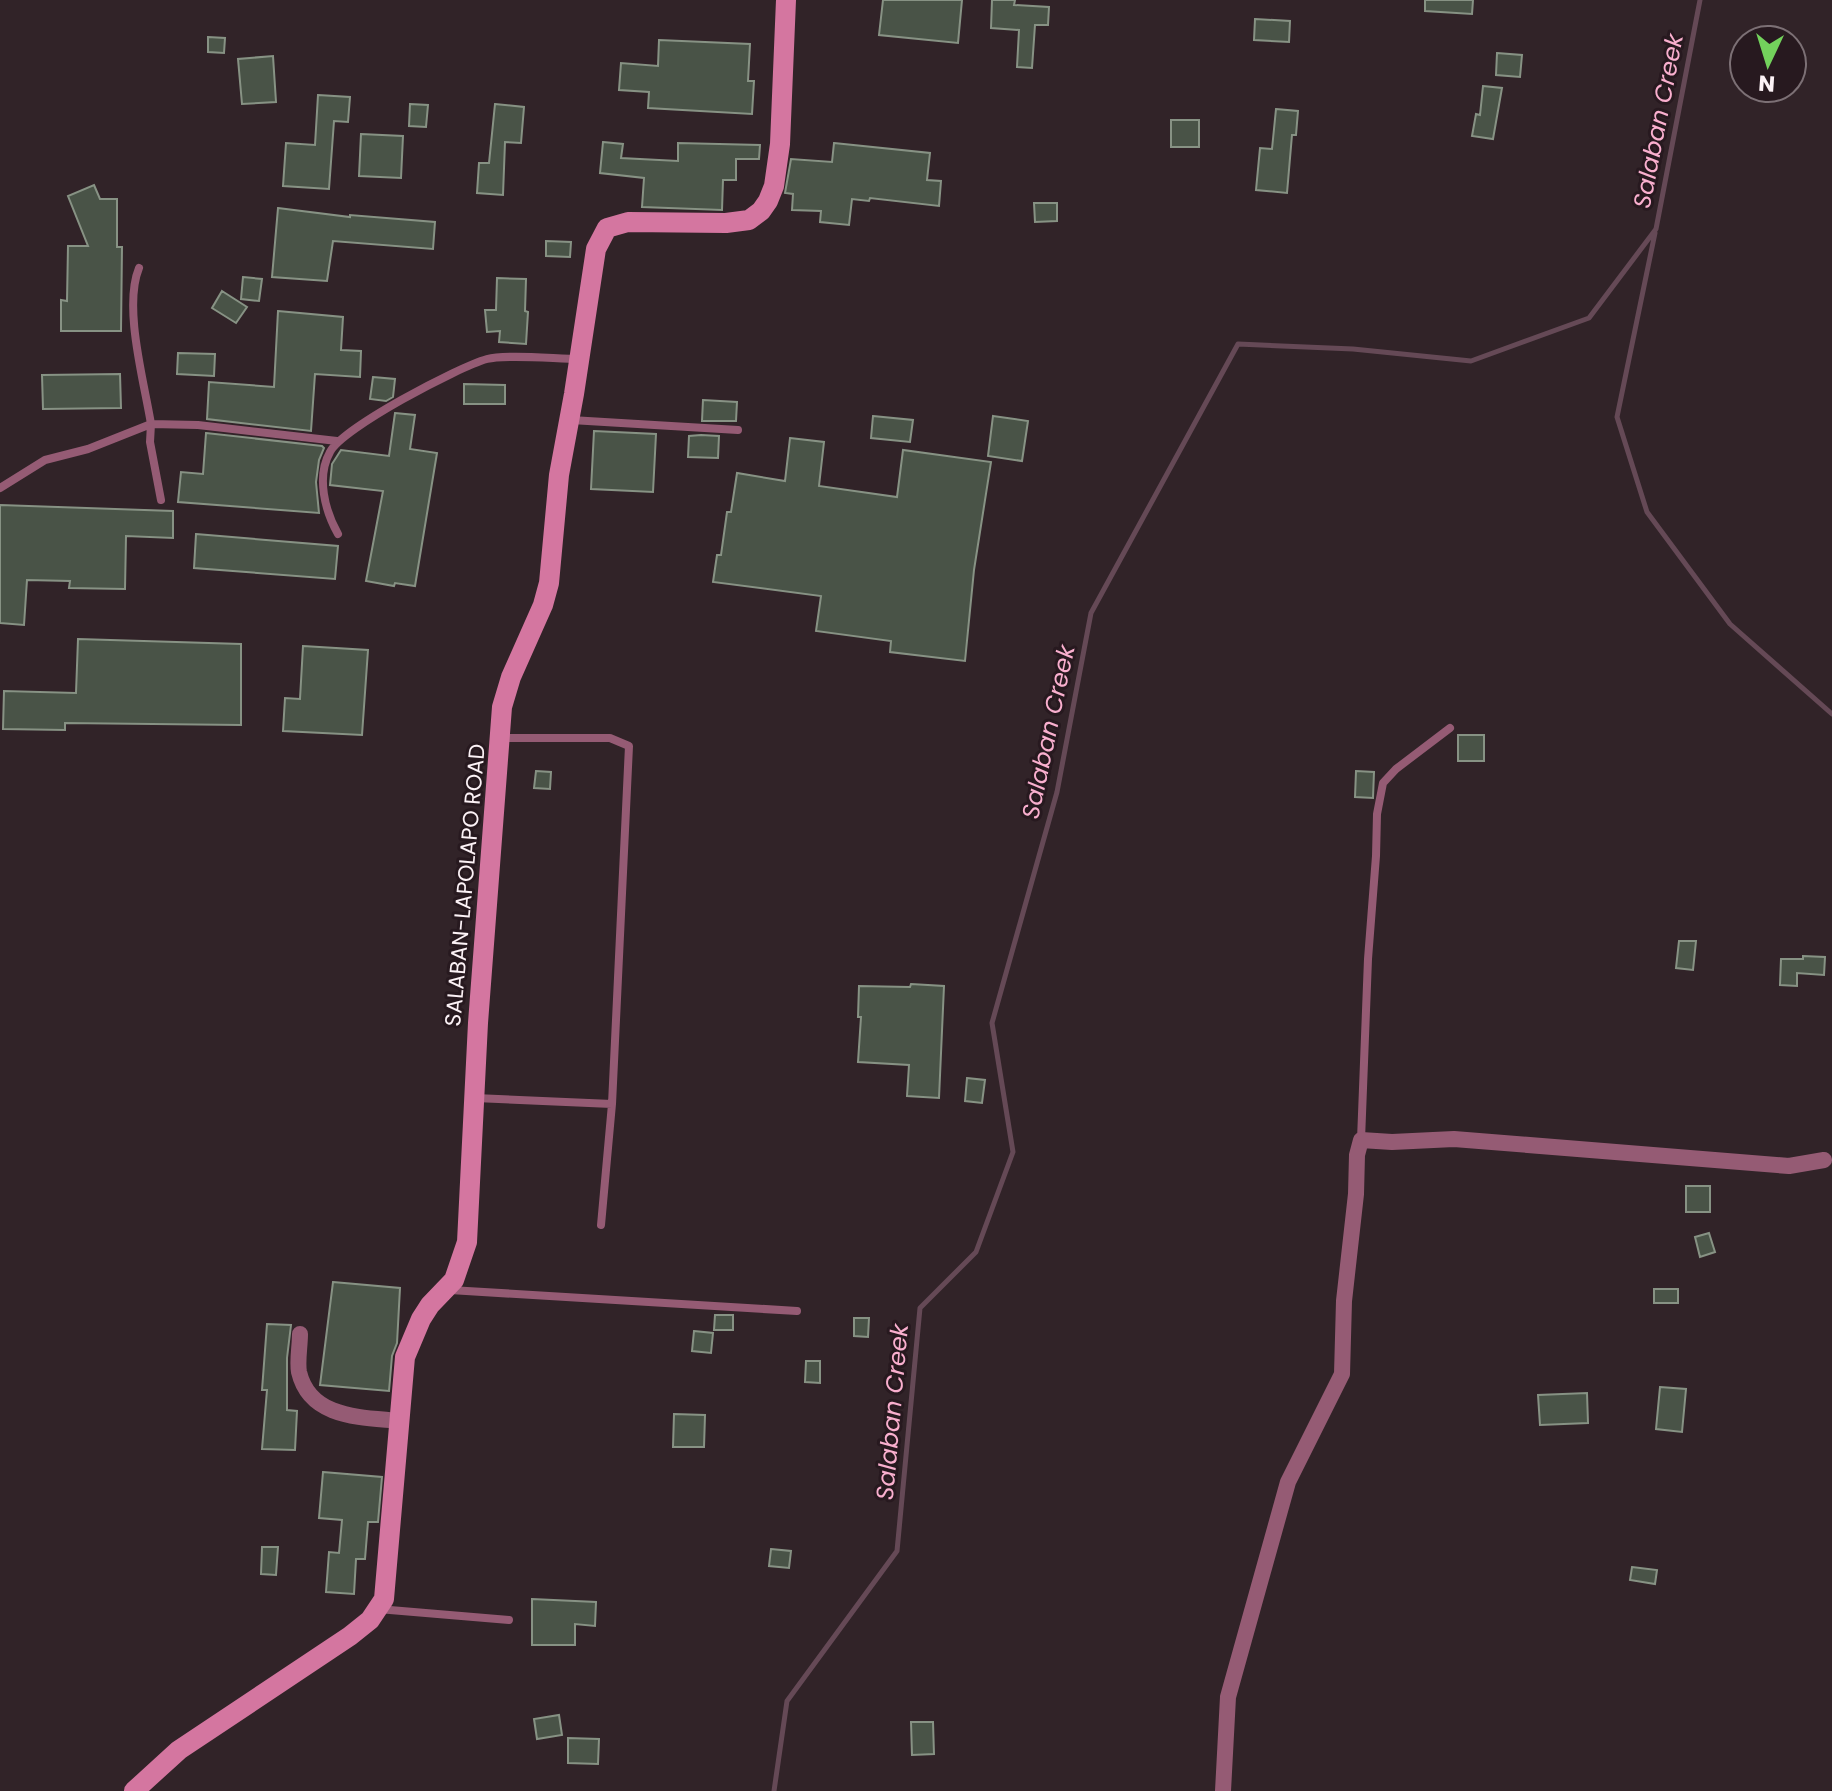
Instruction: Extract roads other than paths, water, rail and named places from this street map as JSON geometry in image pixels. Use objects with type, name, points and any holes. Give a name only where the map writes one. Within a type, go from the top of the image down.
[{"type":"street","name":"SALABAN-LAPOLAPO ROAD","points":[[377,1609],[384,1599],[405,1357],[430,1305],[446,1290],[461,1264],[467,1242],[474,1098],[502,707],[549,583],[559,475],[596,249],[607,228],[628,222],[726,223],[749,220],[768,201],[774,186],[780,144],[786,0]]},
{"type":"street","points":[[1223,1791],[1228,1697],[1288,1482],[1342,1374],[1344,1301],[1356,1194],[1357,1155],[1361,1140],[1454,1139],[1789,1166],[1824,1160]]},
{"type":"street","points":[[300,1334],[299,1373],[321,1406],[334,1413],[400,1421]]},
{"type":"street","points":[[134,1791],[179,1750],[350,1636],[370,1620],[377,1609]]},
{"type":"lane","points":[[139,268],[132,283],[132,308],[161,500]]},
{"type":"lane","points":[[338,534],[324,504],[326,461],[337,441],[444,377],[490,358],[580,359]]},
{"type":"lane","points":[[570,420],[738,430]]},
{"type":"lane","points":[[0,488],[45,460],[88,449],[151,424],[198,425],[337,441]]},
{"type":"lane","points":[[1361,1140],[1368,959],[1377,814],[1383,783],[1396,769],[1450,728]]},
{"type":"lane","points":[[501,738],[610,738],[629,746],[612,1104],[601,1225]]},
{"type":"lane","points":[[474,1098],[612,1104]]},
{"type":"lane","points":[[446,1290],[797,1311]]},
{"type":"lane","points":[[377,1609],[509,1620]]},
{"type":"waterway","name":"Salaban Creek","points":[[774,1791],[787,1701],[897,1551],[920,1308],[976,1252],[1013,1152],[992,1023],[1057,792],[1091,613],[1238,344],[1353,349],[1471,361],[1589,318],[1656,229],[1700,0]]},
{"type":"waterway","points":[[1655,233],[1617,417],[1647,512],[1730,624],[1832,714]]}]
